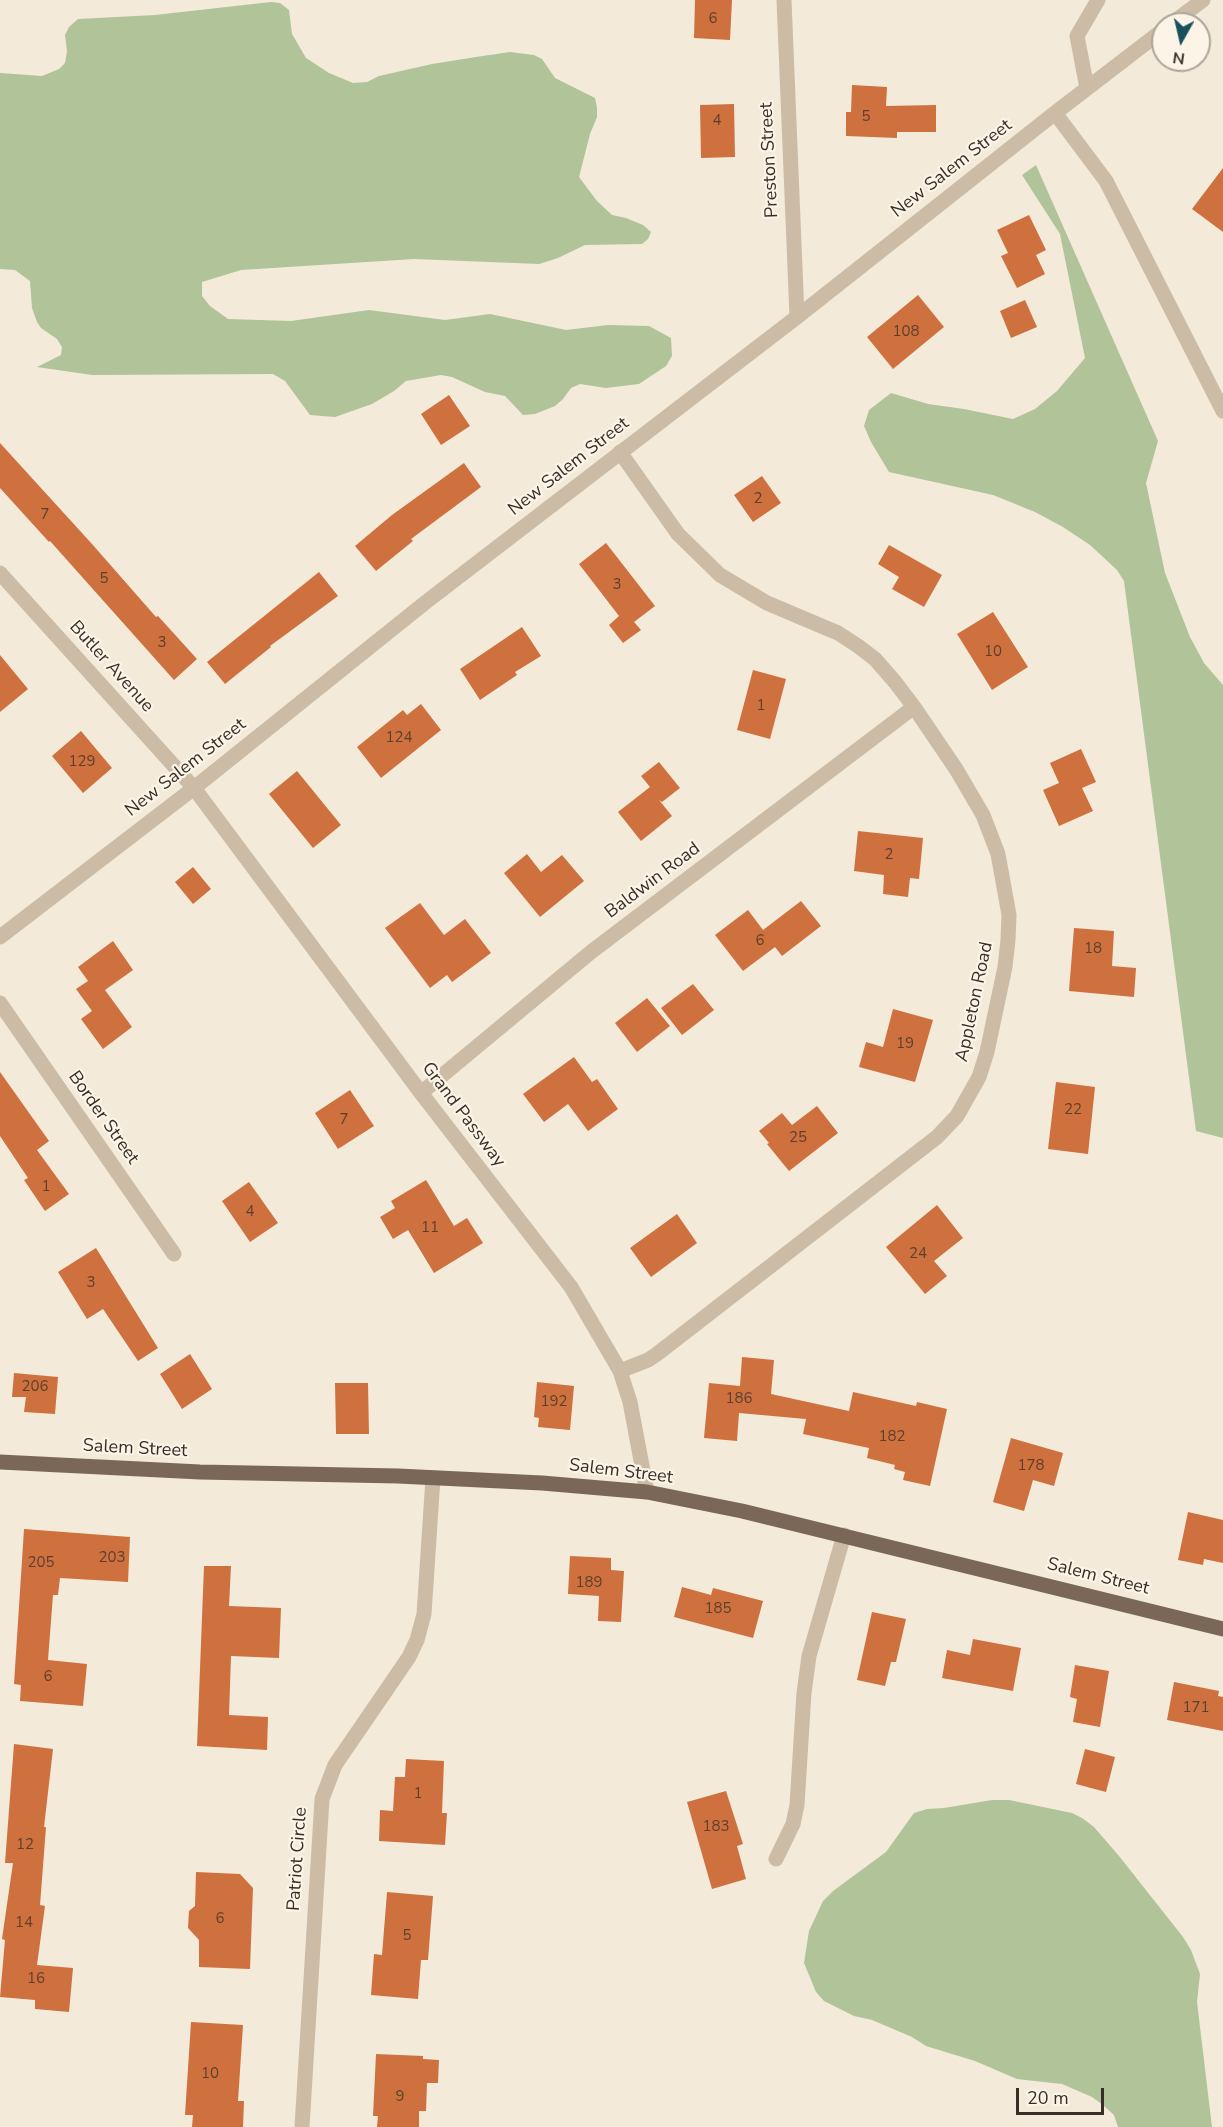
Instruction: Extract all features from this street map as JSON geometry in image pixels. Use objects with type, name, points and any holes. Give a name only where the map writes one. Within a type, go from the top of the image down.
[{"type":"main road","name":"Salem Street","points":[[0,1462],[200,1472],[433,1478],[647,1492],[844,1535],[1223,1629]]},
{"type":"street","name":"Preston Street","points":[[784,0],[797,317]]},
{"type":"street","points":[[1087,88],[1077,36],[1098,0]]},
{"type":"street","points":[[1187,12],[1203,0]]},
{"type":"street","name":"New Salem Street","points":[[0,937],[194,788],[426,602],[797,317],[1054,113],[1151,39]]},
{"type":"street","points":[[1054,113],[1106,181],[1223,411]]},
{"type":"street","name":"Appleton Road","points":[[620,452],[678,534],[708,565],[742,590],[838,633],[875,659],[914,707],[956,770],[982,815],[998,854],[1009,915],[1005,967],[987,1052],[979,1077],[957,1116],[936,1137],[657,1354],[620,1371]]},
{"type":"street","name":"Butler Avenue","points":[[0,573],[194,788]]},
{"type":"street","name":"Baldwin Road","points":[[422,1093],[591,952],[914,707]]},
{"type":"street","name":"Grand Passway","points":[[194,788],[422,1093],[571,1287],[620,1371],[630,1402],[647,1492]]},
{"type":"street","name":"Border Street","points":[[0,1003],[174,1254]]},
{"type":"street","name":"Patriot Circle","points":[[302,2127],[322,1799],[335,1765],[409,1657],[420,1632],[425,1605],[433,1478]]},
{"type":"street","points":[[776,1859],[793,1824],[797,1805],[804,1693],[809,1656],[844,1535]]},
{"type":"green space","points":[[271,2],[280,3],[289,10],[292,34],[306,58],[329,73],[353,83],[367,82],[379,76],[432,64],[510,52],[534,55],[542,59],[555,78],[595,98],[597,117],[590,134],[579,177],[597,201],[612,215],[643,225],[651,232],[642,244],[585,245],[539,264],[414,259],[241,270],[202,282],[202,296],[210,306],[228,319],[291,321],[369,310],[445,320],[490,314],[566,330],[608,325],[649,326],[671,338],[672,356],[666,366],[639,384],[606,388],[580,384],[571,388],[555,406],[535,414],[523,415],[505,396],[485,392],[452,377],[441,375],[406,381],[372,404],[335,417],[310,415],[285,381],[273,374],[92,375],[37,367],[61,355],[62,347],[57,339],[41,328],[37,322],[32,308],[30,281],[15,270],[0,269],[0,73],[42,76],[59,69],[65,63],[67,51],[65,35],[69,27],[78,19],[155,15]]},
{"type":"green space","points":[[1036,165],[1158,441],[1146,483],[1165,573],[1190,637],[1204,663],[1223,685],[1223,1138],[1196,1131],[1124,581],[1117,570],[1090,545],[1035,512],[993,495],[889,472],[864,426],[869,410],[891,393],[928,404],[1013,419],[1035,409],[1057,391],[1085,358],[1060,234],[1022,175]]},
{"type":"green space","points":[[992,1800],[1009,1800],[1072,1813],[1082,1818],[1094,1827],[1119,1856],[1183,1937],[1191,1950],[1200,1974],[1197,2002],[1212,2127],[1118,2127],[1114,2115],[1092,2097],[1062,2084],[1017,2079],[975,2061],[926,2046],[912,2037],[872,2020],[854,2016],[824,2001],[816,1992],[804,1963],[809,1931],[823,1901],[886,1852],[914,1813],[927,1809]]},
{"type":"building","points":[[695,0],[732,0],[730,40],[694,38]]},
{"type":"building","points":[[852,85],[887,87],[886,106],[936,105],[936,132],[897,132],[897,138],[846,136],[846,112],[851,112]]},
{"type":"building","points":[[734,104],[735,157],[701,158],[700,105]]},
{"type":"building","points":[[1223,168],[1223,232],[1192,209]]},
{"type":"building","points":[[1029,215],[1046,250],[1036,255],[1045,274],[1017,288],[1001,256],[1008,253],[997,230]]},
{"type":"building","points":[[918,295],[944,327],[893,369],[867,337]]},
{"type":"building","points":[[1025,300],[1037,327],[1011,338],[1000,311]]},
{"type":"building","points":[[449,395],[470,426],[441,445],[421,414]]},
{"type":"building","points":[[0,443],[156,617],[158,616],[197,659],[174,680],[0,488]]},
{"type":"building","points":[[464,463],[481,487],[411,539],[413,541],[376,571],[355,546],[392,515]]},
{"type":"building","points":[[762,476],[781,503],[753,522],[734,495]]},
{"type":"building","points":[[606,543],[655,606],[634,622],[641,630],[623,643],[609,625],[619,616],[579,564]]},
{"type":"building","points":[[889,545],[942,575],[924,607],[892,589],[899,577],[878,564]]},
{"type":"building","points":[[319,572],[338,596],[270,646],[225,684],[207,662]]},
{"type":"building","points":[[993,612],[1028,667],[992,690],[957,634]]},
{"type":"building","points":[[522,627],[541,656],[515,672],[517,675],[480,700],[460,669]]},
{"type":"building","points":[[0,655],[28,689],[0,712]]},
{"type":"building","points":[[753,670],[786,679],[770,739],[737,730]]},
{"type":"building","points":[[421,704],[441,730],[381,778],[357,747],[403,710],[407,715]]},
{"type":"building","points":[[81,731],[112,768],[83,793],[52,756]]},
{"type":"building","points":[[1081,749],[1096,782],[1082,788],[1093,811],[1059,826],[1043,790],[1059,783],[1050,763]]},
{"type":"building","points":[[659,762],[680,788],[662,802],[659,800],[672,816],[641,841],[618,812],[650,787],[641,776]]},
{"type":"building","points":[[297,771],[341,825],[313,848],[269,794]]},
{"type":"building","points":[[858,831],[923,838],[919,879],[910,878],[908,897],[883,894],[884,875],[854,871]]},
{"type":"building","points":[[527,854],[541,872],[562,855],[584,881],[540,917],[504,873]]},
{"type":"building","points":[[193,867],[211,889],[193,904],[175,882]]},
{"type":"building","points":[[801,901],[821,926],[782,956],[775,947],[743,971],[715,935],[748,910],[763,930]]},
{"type":"building","points":[[420,903],[444,935],[465,919],[491,953],[452,982],[447,975],[430,988],[385,928]]},
{"type":"building","points":[[1074,928],[1114,931],[1112,966],[1136,968],[1134,997],[1069,991]]},
{"type":"building","points":[[113,941],[133,970],[105,990],[132,1027],[103,1049],[81,1019],[92,1011],[76,989],[88,981],[78,967]]},
{"type":"building","points":[[693,984],[714,1010],[682,1035],[661,1008]]},
{"type":"building","points":[[647,998],[670,1026],[637,1052],[615,1023]]},
{"type":"building","points":[[893,1009],[933,1020],[915,1082],[859,1067],[866,1042],[883,1047]]},
{"type":"building","points":[[574,1057],[592,1082],[597,1079],[618,1109],[588,1131],[568,1104],[544,1122],[523,1094]]},
{"type":"building","points":[[0,1072],[49,1141],[37,1150],[69,1194],[45,1211],[24,1180],[28,1178],[0,1136]]},
{"type":"building","points":[[1056,1082],[1095,1087],[1088,1154],[1048,1149]]},
{"type":"building","points":[[350,1090],[374,1126],[338,1149],[315,1113]]},
{"type":"building","points":[[817,1106],[838,1133],[789,1171],[759,1131],[782,1113],[792,1125]]},
{"type":"building","points":[[426,1180],[454,1226],[467,1218],[483,1243],[434,1273],[408,1230],[393,1239],[380,1217],[395,1208],[391,1201]]},
{"type":"building","points":[[249,1182],[278,1223],[250,1242],[222,1201]]},
{"type":"building","points":[[937,1205],[963,1238],[934,1261],[947,1276],[925,1294],[886,1247]]},
{"type":"building","points":[[677,1214],[697,1243],[651,1277],[630,1248]]},
{"type":"building","points":[[96,1248],[158,1348],[138,1361],[103,1309],[87,1319],[58,1272]]},
{"type":"building","points":[[190,1354],[212,1389],[182,1409],[160,1374]]},
{"type":"building","points":[[742,1357],[774,1360],[771,1394],[849,1411],[853,1392],[916,1406],[917,1402],[947,1409],[930,1486],[903,1480],[905,1472],[894,1469],[895,1465],[867,1458],[869,1448],[803,1434],[806,1419],[739,1413],[737,1441],[704,1438],[709,1383],[740,1386]]},
{"type":"building","points":[[14,1373],[58,1377],[55,1414],[24,1412],[26,1397],[12,1397]]},
{"type":"building","points":[[537,1382],[574,1386],[570,1430],[538,1427],[539,1418],[534,1417]]},
{"type":"building","points":[[335,1383],[368,1383],[369,1434],[336,1434]]},
{"type":"building","points":[[1011,1438],[1063,1453],[1054,1486],[1033,1480],[1024,1511],[993,1502]]},
{"type":"building","points":[[1188,1512],[1223,1520],[1223,1563],[1204,1559],[1203,1565],[1178,1560]]},
{"type":"building","points":[[24,1529],[130,1537],[128,1582],[60,1578],[58,1595],[53,1595],[48,1660],[87,1664],[83,1706],[20,1701],[21,1685],[14,1684]]},
{"type":"building","points":[[570,1556],[611,1558],[611,1570],[624,1571],[621,1622],[598,1621],[599,1596],[568,1594]]},
{"type":"building","points":[[204,1566],[231,1566],[229,1606],[281,1608],[279,1658],[231,1656],[229,1715],[268,1717],[267,1750],[197,1746]]},
{"type":"building","points":[[682,1587],[711,1595],[713,1588],[763,1601],[753,1638],[674,1617]]},
{"type":"building","points":[[872,1612],[906,1619],[896,1662],[891,1662],[885,1686],[857,1680]]},
{"type":"building","points":[[973,1639],[1021,1648],[1013,1691],[942,1678],[947,1650],[970,1655]]},
{"type":"building","points":[[1075,1665],[1109,1671],[1100,1727],[1073,1722],[1077,1699],[1070,1697]]},
{"type":"building","points":[[1174,1682],[1219,1691],[1218,1696],[1223,1697],[1223,1731],[1167,1720]]},
{"type":"building","points":[[14,1744],[53,1749],[44,1827],[46,1827],[40,1905],[45,1906],[37,1965],[73,1968],[69,2012],[35,2009],[35,2000],[0,1997],[5,1940],[2,1939],[13,1863],[5,1863]]},
{"type":"building","points":[[1085,1749],[1115,1757],[1106,1792],[1076,1784]]},
{"type":"building","points":[[406,1759],[444,1761],[442,1813],[447,1813],[445,1845],[379,1841],[380,1810],[393,1811],[395,1777],[405,1777]]},
{"type":"building","points":[[726,1791],[743,1844],[737,1846],[746,1879],[712,1889],[687,1802]]},
{"type":"building","points":[[196,1872],[240,1874],[253,1888],[250,1969],[199,1967],[199,1940],[188,1928],[189,1911],[195,1906]]},
{"type":"building","points":[[387,1892],[433,1896],[428,1960],[421,1960],[418,1999],[371,1995],[374,1954],[382,1955]]},
{"type":"building","points":[[191,2022],[243,2025],[238,2101],[244,2101],[243,2127],[192,2127],[193,2115],[185,2115]]},
{"type":"building","points":[[376,2054],[423,2056],[423,2059],[439,2060],[438,2083],[427,2083],[426,2111],[419,2111],[419,2127],[377,2127],[378,2116],[373,2116]]}]
